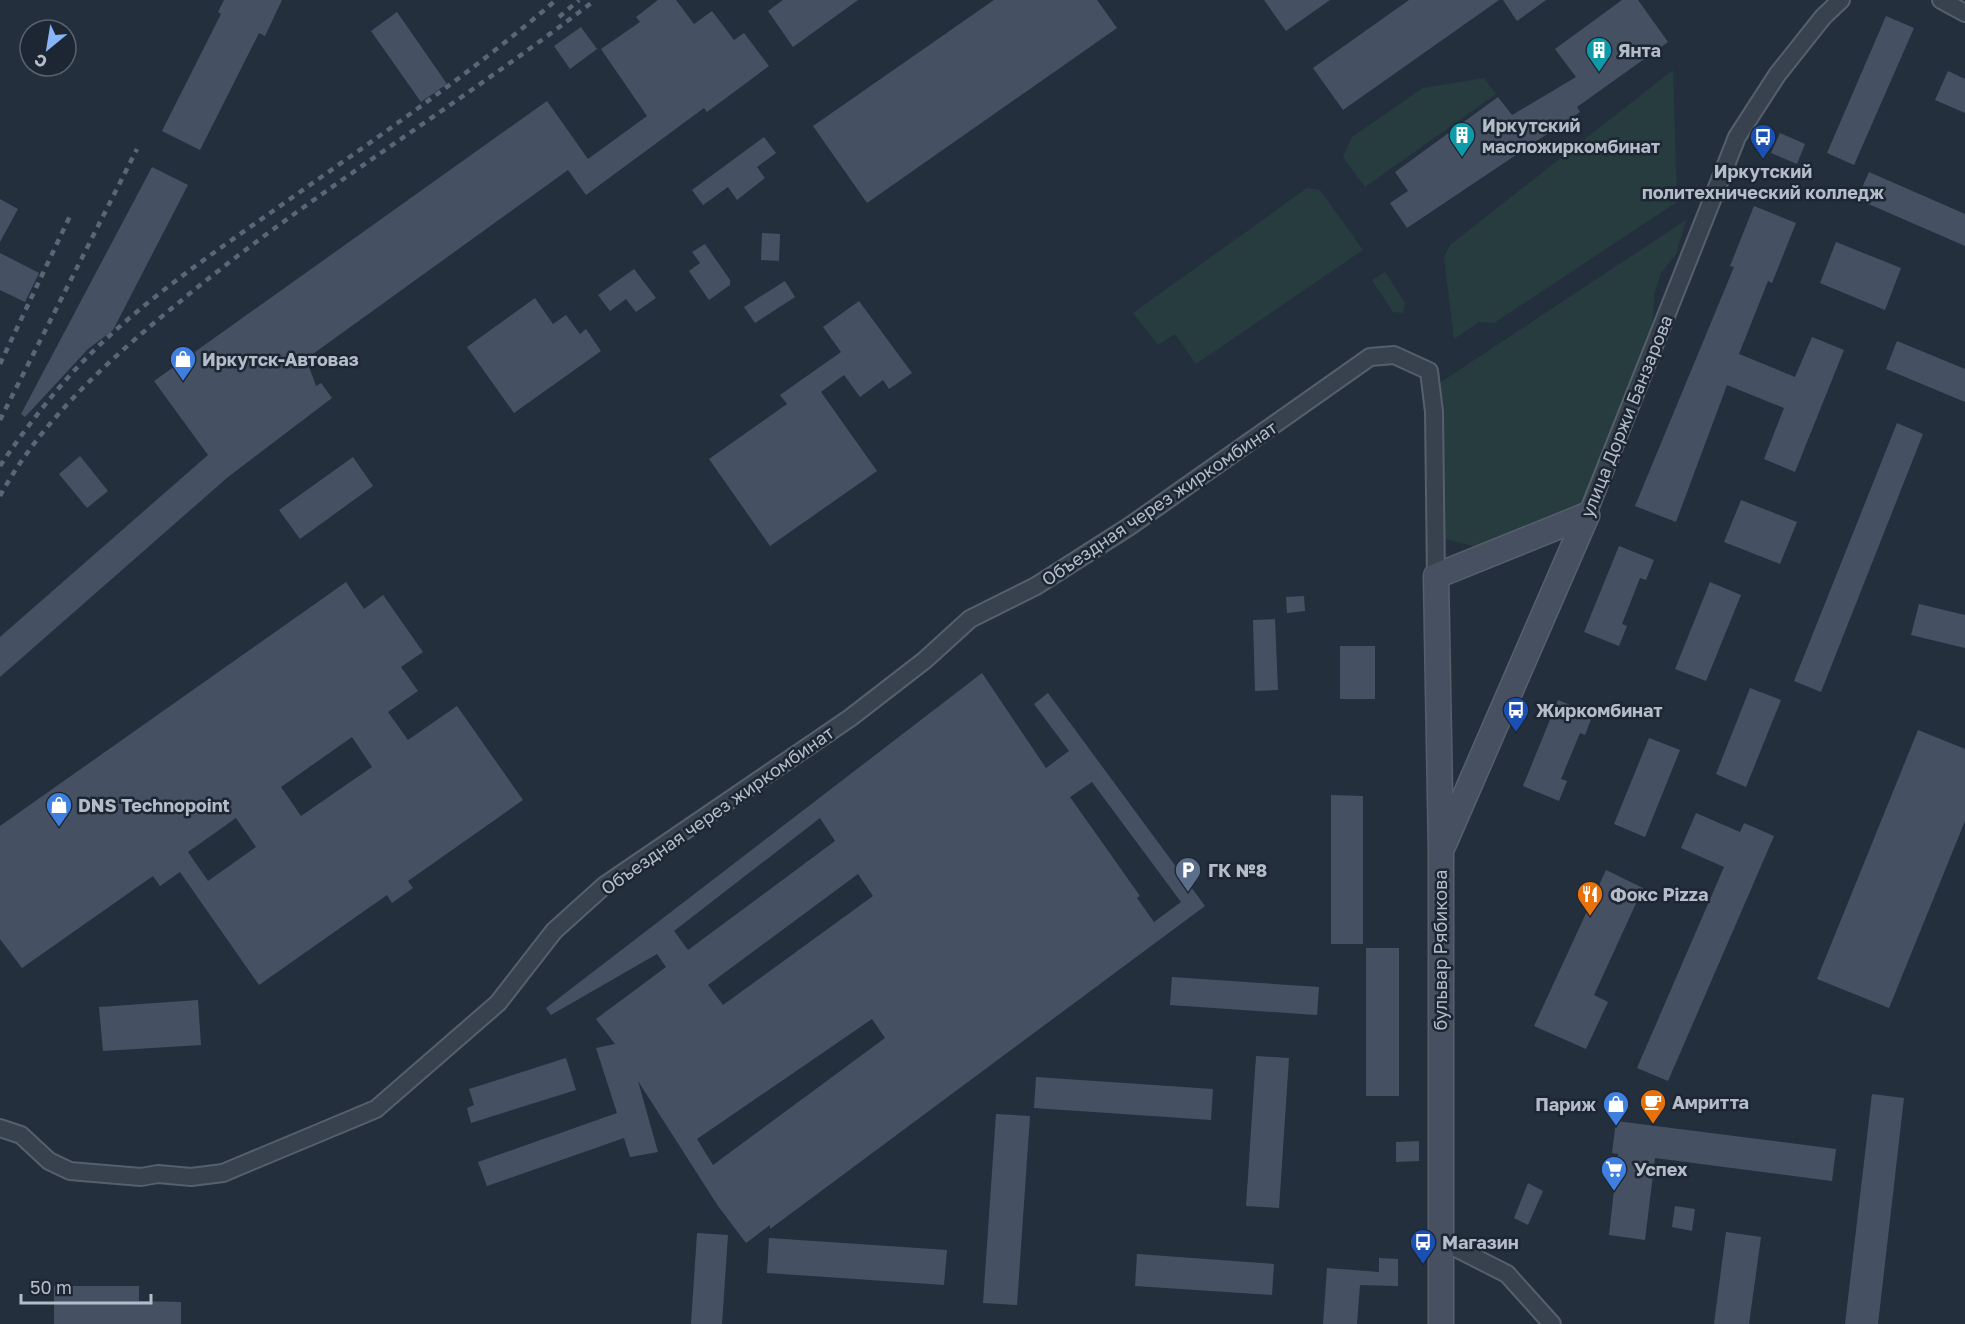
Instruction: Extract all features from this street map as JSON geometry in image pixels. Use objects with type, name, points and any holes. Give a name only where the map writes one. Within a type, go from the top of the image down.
[{"type":"street","name":"улица Доржи Банзарова","points":[[1441,851],[1587,515],[1737,137],[1777,75],[1823,17],[1841,0]]},
{"type":"street","points":[[1941,0],[1965,13]]},
{"type":"street","name":"Объездная через жиркомбинат","points":[[0,1128],[21,1135],[48,1161],[70,1171],[141,1177],[158,1174],[191,1177],[223,1173],[376,1110],[498,1003],[554,931],[605,885],[850,718],[925,660],[970,619],[1036,586],[1130,526],[1370,357],[1394,355],[1429,371]]},
{"type":"street","name":"бульвар Рябикова","points":[[1429,371],[1434,412],[1441,851],[1441,1324]]},
{"type":"street","points":[[1436,576],[1587,515]]},
{"type":"street","points":[[1440,1240],[1506,1274],[1552,1324]]},
{"type":"green space","points":[[1673,70],[1677,202],[1494,323],[1479,322],[1454,339],[1444,257],[1450,245]]},
{"type":"green space","points":[[1484,78],[1496,94],[1365,187],[1343,157],[1352,137],[1423,88]]},
{"type":"green space","points":[[1307,188],[1320,190],[1363,250],[1196,364],[1175,334],[1158,345],[1133,313]]},
{"type":"green space","points":[[1686,220],[1676,254],[1661,273],[1654,295],[1653,323],[1583,507],[1479,548],[1442,538],[1441,382]]},
{"type":"green space","points":[[1385,272],[1405,303],[1403,313],[1393,312],[1372,280]]},
{"type":"building","points":[[224,0],[282,0],[265,36],[259,33],[200,150],[162,131],[221,14],[218,12]]},
{"type":"building","points":[[658,0],[676,0],[694,24],[712,11],[734,40],[744,33],[769,66],[707,112],[704,108],[586,195],[568,170],[306,359],[316,386],[321,383],[332,398],[228,477],[0,677],[0,637],[208,455],[154,381],[547,101],[588,159],[647,116],[601,49],[640,22],[636,17]]},
{"type":"building","points":[[783,0],[858,0],[793,47],[768,11]]},
{"type":"building","points":[[994,0],[1097,0],[1117,28],[867,203],[813,126]]},
{"type":"building","points":[[1264,0],[1330,0],[1286,31]]},
{"type":"building","points":[[1409,0],[1499,0],[1343,110],[1313,68]]},
{"type":"building","points":[[1503,0],[1546,0],[1517,21]]},
{"type":"building","points":[[1622,0],[1638,0],[1668,42],[1577,107],[1580,112],[1407,228],[1390,203],[1408,191],[1395,172],[1498,97],[1512,115],[1576,77],[1555,49]]},
{"type":"building","points":[[397,12],[447,84],[421,102],[371,31]]},
{"type":"building","points":[[1886,16],[1914,28],[1854,165],[1827,153]]},
{"type":"building","points":[[581,27],[597,49],[570,69],[554,46]]},
{"type":"building","points":[[1948,71],[1965,79],[1965,113],[1935,100]]},
{"type":"building","points":[[1780,133],[1805,144],[1797,164],[1771,153]]},
{"type":"building","points":[[764,137],[776,153],[757,167],[765,178],[737,200],[728,187],[703,205],[692,190]]},
{"type":"building","points":[[152,167],[188,185],[113,330],[88,349],[25,417],[21,414]]},
{"type":"building","points":[[1869,172],[1965,214],[1965,246],[1857,199]]},
{"type":"building","points":[[0,199],[18,209],[0,242]]},
{"type":"building","points":[[1754,206],[1796,223],[1772,283],[1768,281],[1739,354],[1795,377],[1812,337],[1844,350],[1795,472],[1764,459],[1784,408],[1727,385],[1676,522],[1635,506],[1734,267],[1730,266]]},
{"type":"building","points":[[762,233],[780,234],[779,261],[761,260]]},
{"type":"building","points":[[1836,242],[1901,268],[1885,310],[1820,283]]},
{"type":"building","points":[[705,244],[730,280],[730,285],[709,300],[689,271],[700,263],[692,252]]},
{"type":"building","points":[[0,253],[39,273],[25,302],[0,290]]},
{"type":"building","points":[[634,269],[656,298],[636,312],[626,299],[610,311],[598,295]]},
{"type":"building","points":[[785,281],[795,297],[755,323],[744,307]]},
{"type":"building","points":[[535,298],[553,324],[566,315],[580,334],[586,329],[601,351],[514,413],[467,347]]},
{"type":"building","points":[[859,301],[912,373],[889,389],[883,380],[860,397],[844,375],[821,392],[877,471],[770,546],[709,459],[787,404],[780,395],[841,352],[823,327]]},
{"type":"building","points":[[1897,341],[1965,369],[1965,402],[1886,369]]},
{"type":"building","points":[[1897,423],[1923,434],[1821,692],[1794,681]]},
{"type":"building","points":[[80,456],[108,491],[87,508],[59,474]]},
{"type":"building","points":[[353,457],[373,486],[300,539],[279,510]]},
{"type":"building","points":[[1741,500],[1797,522],[1780,564],[1724,542]]},
{"type":"building","points":[[1619,546],[1654,560],[1646,580],[1640,578],[1622,624],[1627,626],[1619,646],[1584,632]]},
{"type":"building","points":[[346,582],[364,609],[383,595],[423,652],[401,667],[418,691],[388,712],[408,740],[457,706],[523,800],[408,881],[413,888],[392,903],[387,895],[259,985],[180,872],[160,886],[153,876],[22,968],[0,939],[0,826]],"holes":[[[352,737],[372,767],[301,816],[281,787]],[[236,818],[256,847],[208,881],[188,852]]]},
{"type":"building","points":[[1710,582],[1741,595],[1706,681],[1675,669]]},
{"type":"building","points":[[1304,596],[1305,611],[1287,613],[1286,597]]},
{"type":"building","points":[[1919,604],[1965,615],[1965,648],[1911,635]]},
{"type":"building","points":[[1275,619],[1278,690],[1255,691],[1253,620]]},
{"type":"building","points":[[1340,646],[1375,646],[1375,699],[1340,699]]},
{"type":"building","points":[[982,673],[1046,768],[1069,751],[1034,704],[1048,693],[1205,906],[770,1229],[770,1225],[746,1243],[718,1206],[638,1081],[658,1152],[630,1157],[624,1138],[487,1186],[478,1162],[617,1113],[596,1048],[615,1044],[596,1019],[666,967],[657,954],[551,1015],[546,1008]],"holes":[[[1092,782],[1181,902],[1154,922],[1137,898],[1140,896],[1070,797]],[[820,818],[835,841],[688,950],[674,931]],[[858,874],[873,896],[723,1005],[708,985]],[[872,1019],[885,1038],[713,1165],[697,1139]]]},
{"type":"building","points":[[1750,688],[1781,700],[1746,787],[1716,774]]},
{"type":"building","points":[[1558,700],[1593,714],[1585,735],[1580,733],[1561,779],[1567,781],[1559,801],[1523,786]]},
{"type":"building","points":[[1918,730],[1965,749],[1965,821],[1889,1008],[1817,979]]},
{"type":"building","points":[[1649,738],[1680,750],[1645,837],[1614,824]]},
{"type":"building","points":[[1331,795],[1363,796],[1363,944],[1331,944]]},
{"type":"building","points":[[1696,813],[1740,832],[1744,823],[1774,836],[1668,1081],[1637,1068],[1724,867],[1681,848]]},
{"type":"building","points":[[1606,870],[1643,888],[1594,995],[1608,1002],[1586,1049],[1534,1026]]},
{"type":"building","points":[[1366,948],[1399,948],[1399,1096],[1366,1096]]},
{"type":"building","points":[[1172,977],[1319,987],[1317,1015],[1170,1005]]},
{"type":"building","points":[[198,1000],[201,1045],[103,1051],[99,1007]]},
{"type":"building","points":[[1256,1056],[1289,1058],[1279,1208],[1246,1206]]},
{"type":"building","points":[[566,1058],[576,1090],[471,1123],[467,1108],[474,1105],[469,1089]]},
{"type":"building","points":[[1036,1077],[1213,1089],[1211,1120],[1034,1108]]},
{"type":"building","points":[[1872,1094],[1904,1098],[1878,1324],[1845,1324]]},
{"type":"building","points":[[996,1114],[1030,1116],[1017,1305],[983,1303]]},
{"type":"building","points":[[1616,1121],[1836,1149],[1832,1181],[1655,1158],[1645,1240],[1609,1235],[1618,1154],[1612,1153]]},
{"type":"building","points":[[1419,1141],[1419,1161],[1396,1162],[1396,1142]]},
{"type":"building","points":[[1528,1183],[1543,1191],[1528,1225],[1514,1218]]},
{"type":"building","points":[[1675,1206],[1695,1209],[1692,1231],[1672,1227]]},
{"type":"building","points":[[1726,1232],[1761,1237],[1749,1324],[1714,1324]]},
{"type":"building","points":[[697,1233],[728,1235],[722,1324],[691,1324]]},
{"type":"building","points":[[769,1238],[947,1250],[944,1285],[767,1273]]},
{"type":"building","points":[[1137,1254],[1274,1264],[1272,1295],[1135,1286]]},
{"type":"building","points":[[1379,1258],[1398,1259],[1398,1286],[1360,1285],[1357,1324],[1323,1324],[1327,1268],[1379,1272]]},
{"type":"building","points":[[54,1286],[139,1286],[139,1301],[181,1302],[181,1324],[54,1324]]},
{"type":"railway","points":[[0,466],[34,418],[72,373],[94,350],[143,307],[220,248],[453,83],[556,0]]},
{"type":"railway","points":[[559,17],[579,0]]},
{"type":"railway","points":[[0,496],[17,468],[57,416],[103,368],[152,325],[279,225],[595,0]]},
{"type":"railway","points":[[0,420],[137,149]]},
{"type":"railway","points":[[0,364],[70,216]]},
{"type":"place","name":"Янта","points":[[1599,73]]},
{"type":"place","name":"Иркутский масложиркомбинат","points":[[1462,158]]},
{"type":"place","name":"Иркутский политехнический колледж","points":[[1763,160]]},
{"type":"place","name":"Иркутск-Автоваз","points":[[183,382]]},
{"type":"place","name":"Жиркомбинат","points":[[1516,733]]},
{"type":"place","name":"DNS Technopoint","points":[[59,828]]},
{"type":"place","name":"ГК №8","points":[[1188,893]]},
{"type":"place","name":"Фокс Pizza","points":[[1590,917]]},
{"type":"place","name":"Амритта","points":[[1653,1125]]},
{"type":"place","name":"Париж","points":[[1616,1127]]},
{"type":"place","name":"Успех","points":[[1614,1192]]},
{"type":"place","name":"Магазин","points":[[1423,1265]]}]
